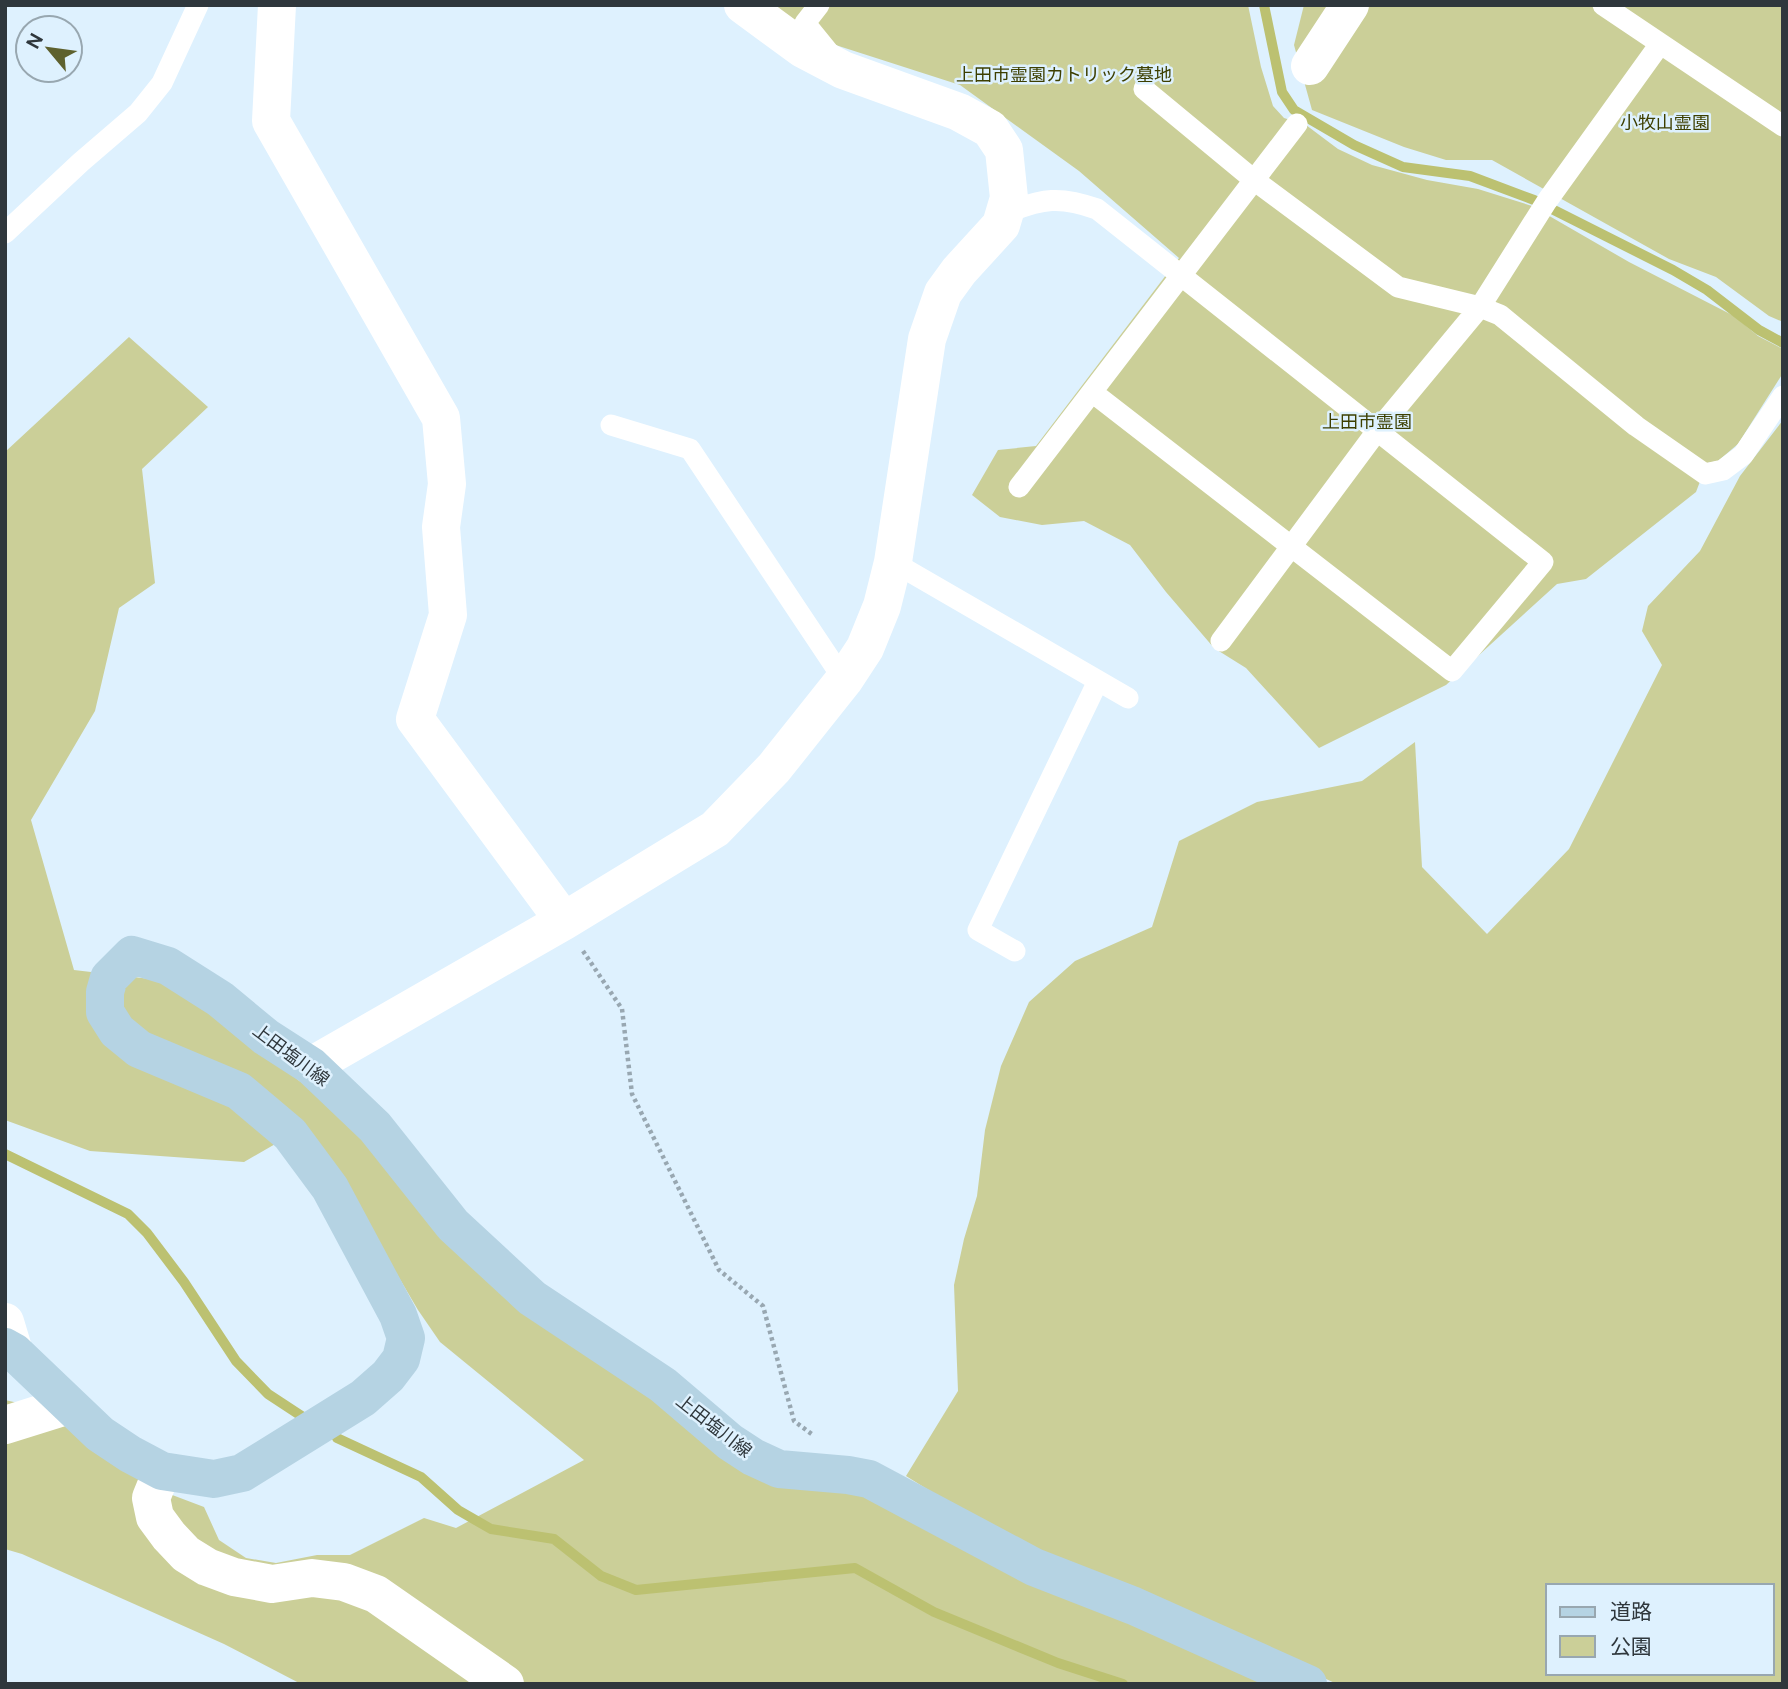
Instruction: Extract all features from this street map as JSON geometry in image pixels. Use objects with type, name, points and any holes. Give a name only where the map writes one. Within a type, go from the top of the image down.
[{"type":"main road","name":"上田塩川線","points":[[8,1340],[69,1405],[110,1441],[162,1471],[214,1479],[242,1473],[363,1398],[388,1376],[401,1359],[406,1338],[398,1315],[330,1188],[290,1133],[239,1091],[139,1049],[117,1031],[104,1012],[109,978],[132,955],[168,967],[220,999],[266,1037],[311,1066],[375,1127],[453,1225],[532,1298],[663,1385],[690,1410],[753,1457],[779,1469],[869,1479],[1034,1567],[1134,1606],[1308,1684]]},
{"type":"street","points":[[277,5],[271,121],[440,418],[447,484],[441,527],[448,615],[415,719],[564,920]]},
{"type":"street","points":[[311,1066],[715,829],[774,768],[844,680],[869,637],[882,606],[893,562],[927,339],[943,293],[958,271],[1002,225],[1007,213],[1009,198],[1004,150],[990,129],[959,112],[843,70],[803,49],[743,5]]},
{"type":"street","points":[[1310,66],[1350,5]]},
{"type":"street","points":[[5,1425],[69,1405]]},
{"type":"street","points":[[162,1471],[151,1498],[155,1517],[186,1554],[207,1567],[233,1577],[272,1584],[312,1578],[344,1582],[376,1594],[505,1684]]},
{"type":"lane","points":[[5,233],[138,113],[162,83],[198,5]]},
{"type":"lane","points":[[819,5],[805,23],[843,70]]},
{"type":"lane","points":[[1603,5],[1783,126]]},
{"type":"lane","points":[[1221,641],[1377,431],[1480,307],[1544,206],[1660,44]]},
{"type":"lane","points":[[1144,89],[1254,180],[1398,287],[1480,307],[1500,316],[1636,426],[1704,474],[1723,470],[1743,455],[1783,396]]},
{"type":"lane","points":[[1020,487],[1297,124]]},
{"type":"lane","points":[[1007,213],[1032,202],[1072,200],[1097,209],[1543,562],[1452,671],[1092,392]]},
{"type":"lane","points":[[611,425],[690,449],[844,680]]},
{"type":"lane","points":[[893,562],[1128,698]]},
{"type":"lane","points":[[1015,951],[978,930],[1098,681]]},
{"type":"path","points":[[564,920],[622,1009],[632,1094],[719,1270],[764,1306],[794,1421],[816,1437]]},
{"type":"green space","name":"上田市霊園","points":[[767,5],[1248,5],[1261,67],[1273,106],[1284,118],[1306,125],[1338,149],[1372,165],[1427,180],[1478,189],[1532,206],[1629,262],[1734,316],[1758,336],[1783,349],[1783,373],[1738,444],[1718,461],[1707,463],[1696,492],[1586,579],[1557,584],[1446,685],[1319,748],[1246,668],[1214,648],[1130,545],[1084,521],[1042,525],[1000,517],[972,495],[998,450],[1036,446],[1179,258],[1079,171],[960,85],[820,40]]},
{"type":"green space","name":"小牧山霊園","points":[[1304,5],[1783,5],[1783,322],[1769,316],[1716,277],[1669,259],[1492,160],[1446,160],[1404,147],[1312,110],[1294,45]]},
{"type":"green space","points":[[129,337],[208,407],[142,469],[155,583],[119,608],[95,711],[31,820],[74,970],[159,980],[209,1007],[304,1083],[684,1417],[865,1488],[1282,1684],[301,1684],[224,1644],[22,1554],[5,1549],[5,1400],[40,1408],[167,1493],[204,1507],[219,1540],[246,1558],[276,1563],[317,1555],[350,1555],[424,1518],[456,1528],[584,1460],[440,1342],[418,1310],[341,1179],[303,1128],[244,1162],[90,1151],[5,1120],[5,452]]},
{"type":"green space","points":[[1783,420],[1783,1684],[1337,1684],[1137,1592],[1036,1557],[906,1476],[958,1391],[954,1285],[977,1196],[985,1130],[1001,1066],[1029,1002],[1075,961],[1152,927],[1179,841],[1257,802],[1362,781],[1415,742],[1422,867],[1487,934],[1569,849],[1662,665],[1642,631],[1648,606],[1700,551],[1740,476]]},
{"type":"waterway","points":[[1264,5],[1282,92],[1294,110],[1354,145],[1403,167],[1470,176],[1534,200],[1673,270],[1707,290],[1759,330],[1783,343]]},
{"type":"waterway","points":[[5,1154],[128,1214],[147,1233],[184,1282],[236,1361],[268,1394],[303,1417]]},
{"type":"waterway","points":[[337,1438],[421,1477],[458,1510],[491,1529],[554,1539],[601,1576],[636,1590],[855,1568],[934,1612],[1058,1663],[1123,1684]]},
{"type":"park label","name":"上田市霊園カトリック墓地","points":[[1064,75]]}]
